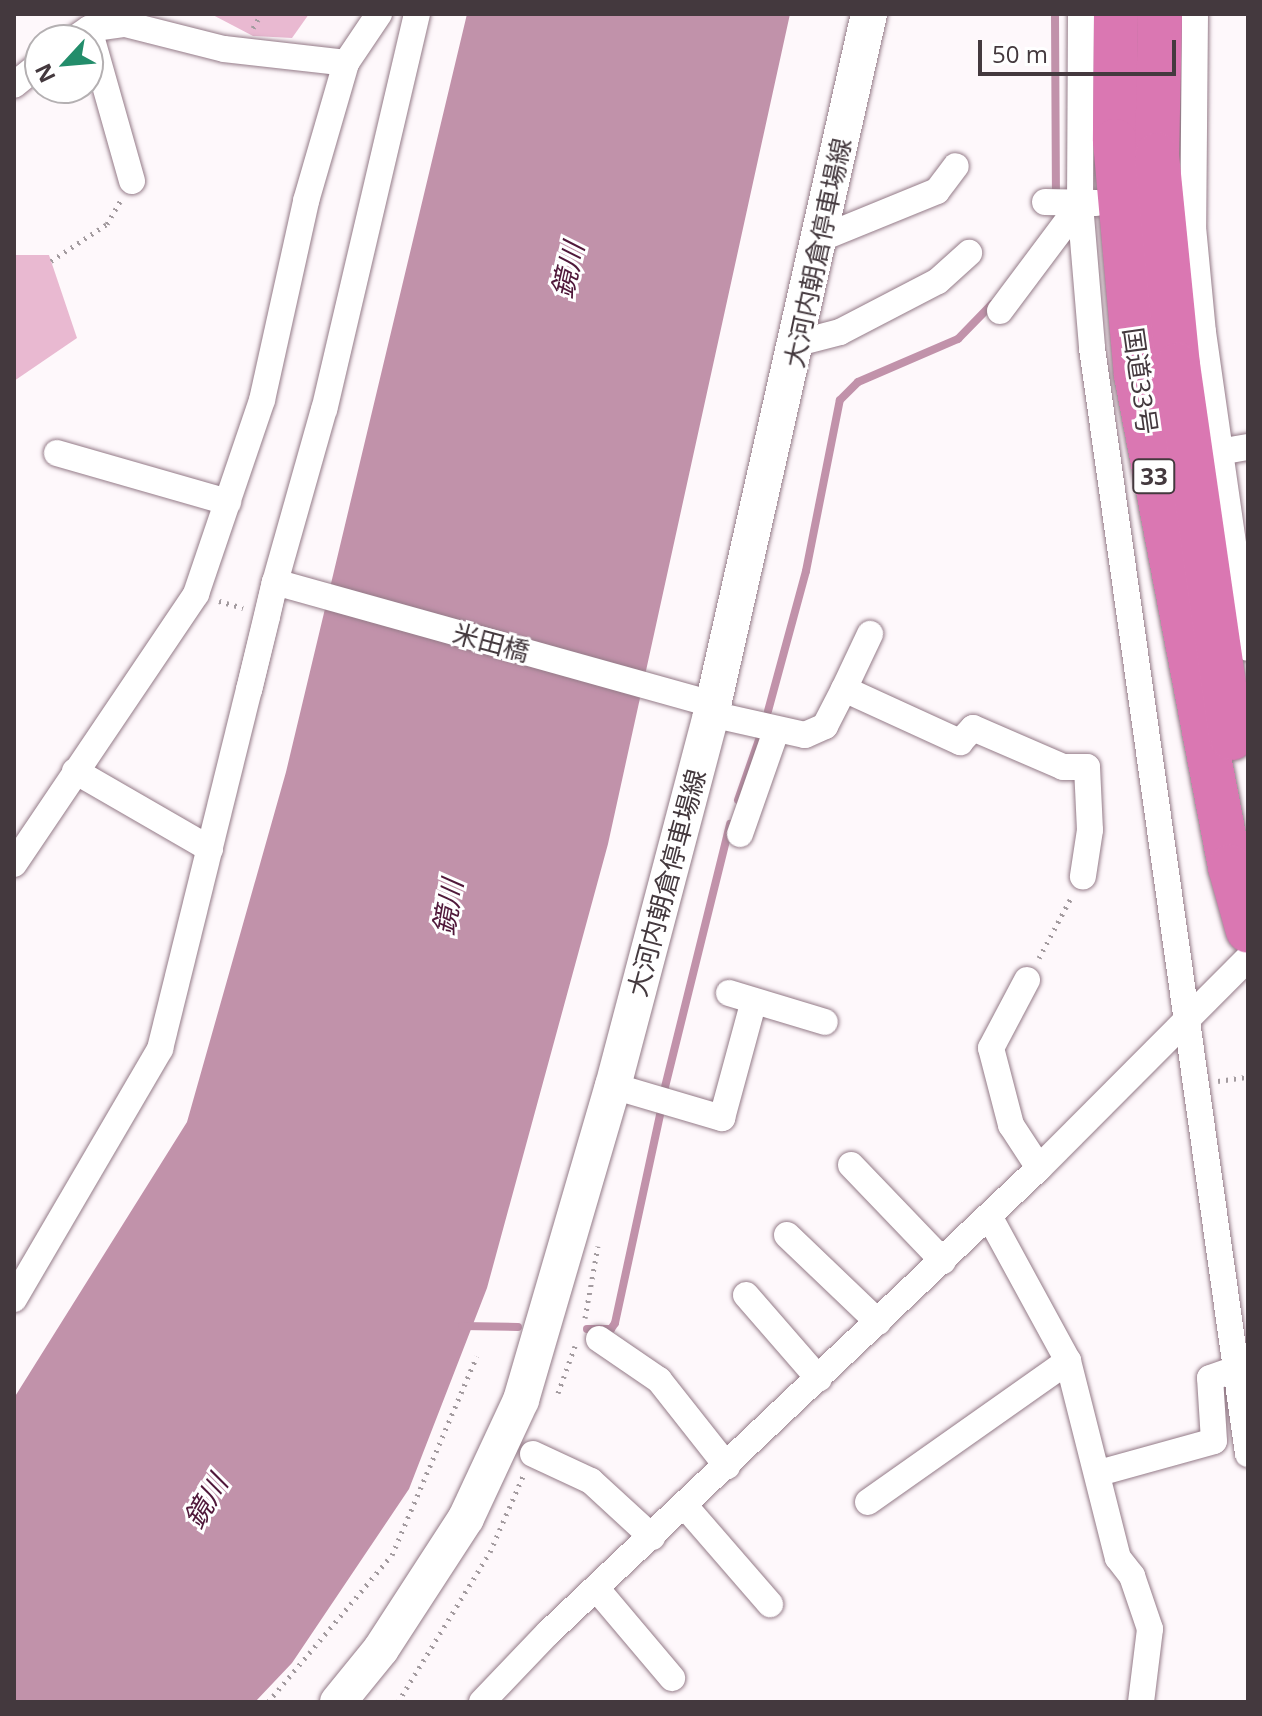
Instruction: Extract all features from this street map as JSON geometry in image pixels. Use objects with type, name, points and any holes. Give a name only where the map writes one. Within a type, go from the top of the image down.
[{"type":"highway","name":"国道33号","points":[[1116,14],[1114,129],[1138,201],[1178,365],[1248,846]]},
{"type":"highway","name":"国道33号","points":[[1160,14],[1155,141],[1138,201],[1136,375],[1230,867],[1248,931]]},
{"type":"main road","name":"大河内朝倉停車場線","points":[[338,1702],[381,1649],[466,1518],[521,1400],[613,1086],[703,705],[798,343],[869,14]]},
{"type":"street","points":[[14,864],[189,604],[262,400],[306,201],[346,63],[379,14]]},
{"type":"street","points":[[249,690],[286,585],[417,14]]},
{"type":"street","points":[[1081,14],[1219,452],[1248,648]]},
{"type":"street","points":[[1195,14],[1138,201],[1094,363],[1248,1454]]},
{"type":"street","points":[[119,19],[224,49],[346,63]]},
{"type":"street","points":[[104,100],[132,181]]},
{"type":"street","points":[[822,238],[937,191],[956,166]]},
{"type":"street","points":[[1045,202],[1138,201]]},
{"type":"street","points":[[1000,311],[1138,201]]},
{"type":"street","points":[[798,343],[840,332],[938,281],[969,253]]},
{"type":"street","points":[[1219,452],[1248,447]]},
{"type":"street","points":[[57,453],[228,502]]},
{"type":"street","points":[[14,1299],[160,1049],[267,617],[286,585]]},
{"type":"street","name":"米田橋","points":[[286,585],[703,705],[776,731],[805,735],[825,726],[870,634]]},
{"type":"street","points":[[844,689],[960,742],[973,728],[1063,767],[1087,767],[1090,830],[1083,876]]},
{"type":"street","points":[[740,834],[776,731]]},
{"type":"street","points":[[75,771],[210,849]]},
{"type":"street","points":[[482,1702],[596,1588],[1039,1168],[1248,958]]},
{"type":"street","points":[[1027,980],[991,1048],[1011,1125],[1039,1168]]},
{"type":"street","points":[[729,993],[753,1004],[825,1022]]},
{"type":"street","points":[[613,1086],[722,1118],[753,1004]]},
{"type":"street","points":[[851,1165],[943,1261]]},
{"type":"street","points":[[989,1216],[1068,1361],[1099,1473],[1118,1558],[1132,1576],[1150,1629],[1141,1702]]},
{"type":"street","points":[[787,1235],[878,1322]]},
{"type":"street","points":[[746,1295],[819,1379]]},
{"type":"street","points":[[599,1339],[659,1380],[727,1466]]},
{"type":"street","points":[[868,1502],[1068,1361]]},
{"type":"street","points":[[1099,1473],[1214,1441],[1210,1378],[1236,1369]]},
{"type":"street","points":[[533,1454],[591,1481],[652,1537]]},
{"type":"street","points":[[685,1506],[770,1604]]},
{"type":"street","points":[[596,1588],[672,1678]]},
{"type":"path","points":[[51,261],[107,224],[132,181]]},
{"type":"path","points":[[189,604],[198,614],[211,612],[219,601],[267,617]]},
{"type":"path","points":[[1027,980],[1083,876]]},
{"type":"path","points":[[268,1702],[392,1555],[477,1356]]},
{"type":"shaded area","points":[[211,14],[309,14],[292,38],[253,36]]},
{"type":"shaded area","points":[[14,255],[49,255],[77,338],[14,381]]},
{"type":"water","name":"鏡川","points":[[467,14],[790,14],[608,844],[487,1288],[409,1489],[292,1663],[255,1702],[14,1702],[14,1398],[187,1122],[286,772]]},
{"type":"waterway","points":[[1055,14],[1056,197]]},
{"type":"waterway","points":[[768,711],[806,571],[840,400],[858,382],[958,339],[992,304]]},
{"type":"waterway","points":[[738,800],[760,737]]},
{"type":"waterway","points":[[665,1087],[730,824]]},
{"type":"waterway","points":[[587,1329],[611,1329],[615,1323],[660,1114]]},
{"type":"waterway","points":[[462,1326],[518,1327]]}]
